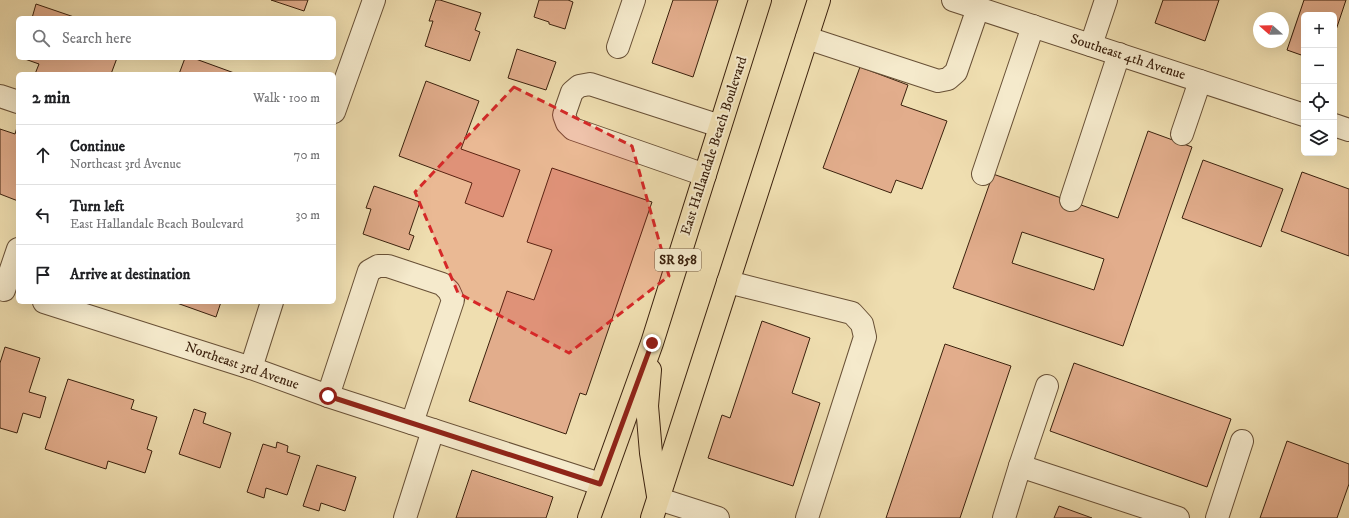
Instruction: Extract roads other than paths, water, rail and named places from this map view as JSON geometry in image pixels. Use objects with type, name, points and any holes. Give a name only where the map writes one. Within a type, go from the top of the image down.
[{"type":"main road","name":"East Hallandale Beach Boulevard","points":[[589,518],[652,343],[760,0]]},
{"type":"main road","points":[[655,508],[820,0]]},
{"type":"main road","points":[[652,343],[647,406],[655,508]]},
{"type":"main road","points":[[600,484],[607,507],[605,518]]},
{"type":"street","points":[[336,106],[374,0]]},
{"type":"street","points":[[618,47],[634,0]]},
{"type":"street","name":"Southeast 4th Avenue","points":[[953,0],[1301,114]]},
{"type":"street","points":[[1091,45],[1106,0]]},
{"type":"street","points":[[807,38],[938,81],[948,79],[956,72],[978,8]]},
{"type":"street","points":[[983,174],[1033,26]]},
{"type":"street","points":[[1071,200],[1119,54]]},
{"type":"street","points":[[1182,134],[1200,81]]},
{"type":"street","points":[[705,175],[574,130],[567,123],[564,115],[572,92],[579,86],[590,84],[720,126]]},
{"type":"street","points":[[0,96],[16,101]]},
{"type":"street","points":[[8,290],[16,257]]},
{"type":"street","points":[[328,396],[369,272],[378,266],[388,266],[442,284],[449,291],[453,300],[412,423]]},
{"type":"street","points":[[728,282],[852,313],[862,324],[865,336],[807,518]]},
{"type":"street","name":"Northeast 3rd Avenue","points":[[50,304],[251,368],[328,396],[600,484]]},
{"type":"street","points":[[251,368],[271,304]]},
{"type":"street","points":[[1004,518],[1047,386]]},
{"type":"street","points":[[405,518],[433,430]]},
{"type":"street","points":[[1217,518],[1242,441]]},
{"type":"street","points":[[1020,466],[1178,518]]},
{"type":"street","points":[[655,508],[718,518]]}]
